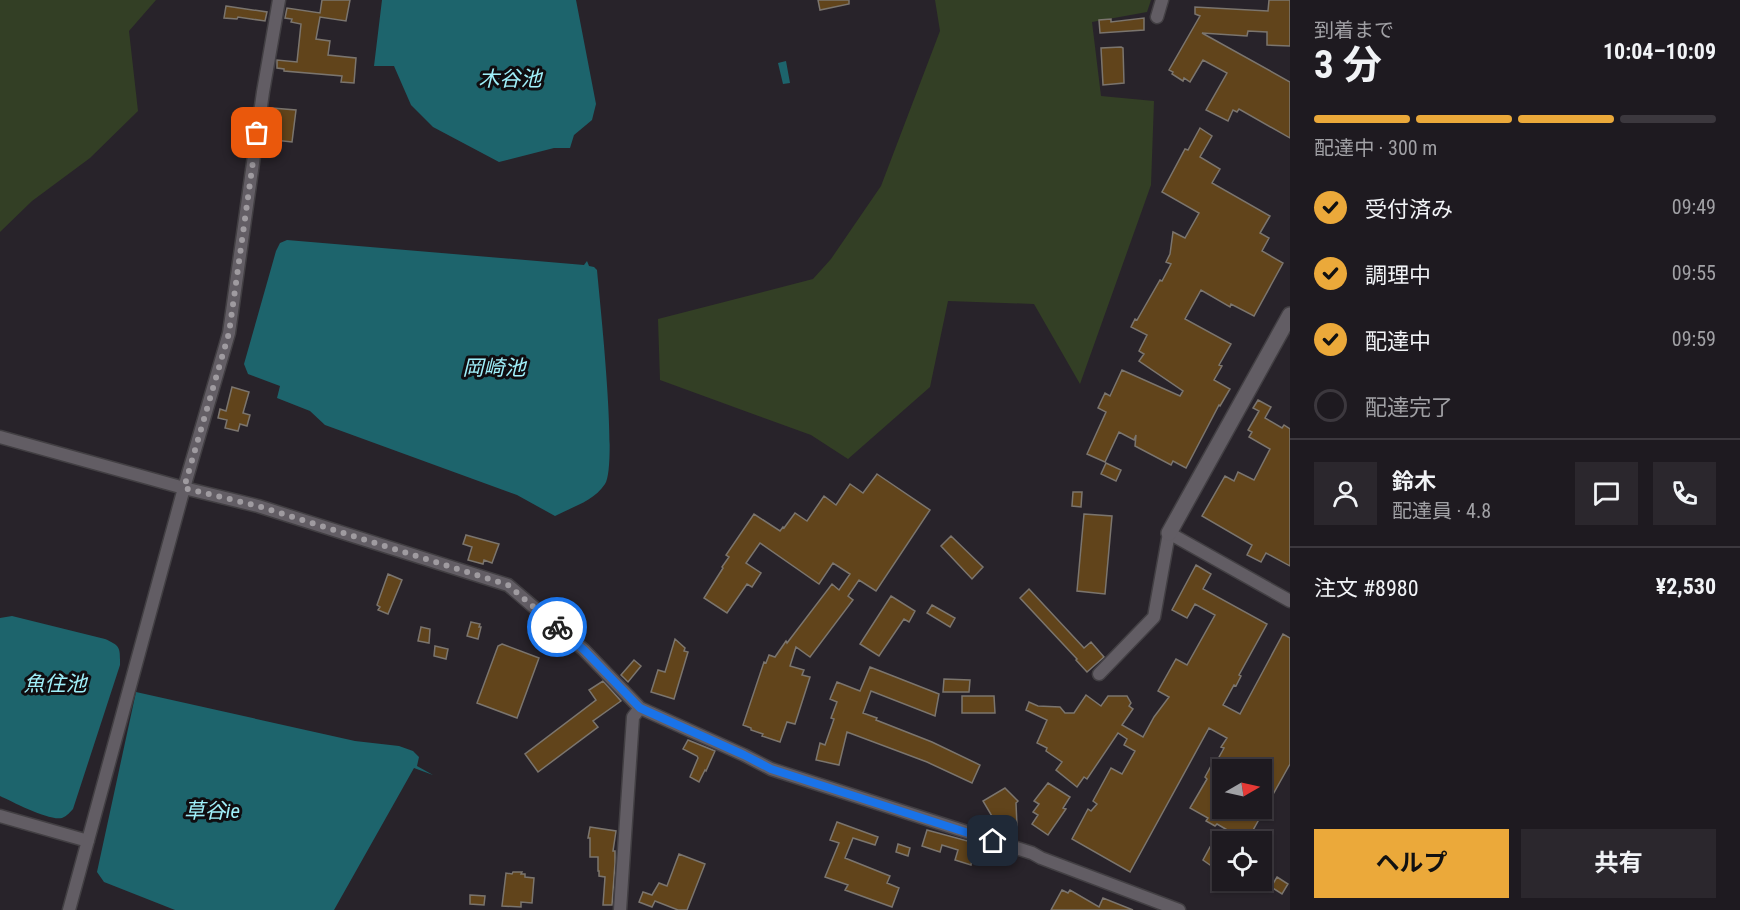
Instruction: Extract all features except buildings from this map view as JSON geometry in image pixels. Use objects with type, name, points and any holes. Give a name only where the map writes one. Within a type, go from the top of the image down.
[{"type":"street","points":[[69,910],[184,488],[229,333],[263,92],[279,0]]},
{"type":"street","points":[[1157,17],[1162,0]]},
{"type":"street","points":[[1099,674],[1154,617],[1169,533],[1290,315]]},
{"type":"street","points":[[0,437],[269,509],[508,585],[584,650],[640,708],[771,769],[1032,853],[1179,910]]},
{"type":"street","points":[[1169,533],[1290,601]]},
{"type":"street","points":[[620,910],[633,717],[640,708]]},
{"type":"street","points":[[0,816],[88,841]]},
{"type":"green space","points":[[0,0],[156,0],[129,31],[138,111],[90,158],[32,201],[0,232]]},
{"type":"green space","points":[[935,0],[1151,0],[1147,12],[1092,22],[1101,96],[1154,101],[1151,185],[1080,384],[1034,304],[948,301],[930,387],[848,459],[811,435],[660,380],[658,319],[813,279],[831,259],[881,186],[940,31]]},
{"type":"water","name":"木谷池","points":[[382,0],[576,0],[596,104],[592,120],[574,135],[570,148],[554,148],[499,162],[433,127],[411,105],[394,66],[374,66]]},
{"type":"water","points":[[786,61],[790,83],[783,84],[778,63]]},
{"type":"water","name":"岡崎池","points":[[287,240],[584,265],[587,261],[589,266],[597,270],[604,347],[610,447],[609,471],[605,484],[589,499],[555,516],[517,495],[325,425],[310,411],[277,398],[280,386],[248,374],[244,364],[276,251],[280,243]]},
{"type":"water","name":"魚住池","points":[[12,616],[105,639],[117,646],[119,651],[120,665],[73,809],[62,818],[40,814],[0,796],[0,618]]},
{"type":"water","name":"草谷ie","points":[[136,692],[355,741],[399,746],[413,751],[419,757],[417,766],[433,775],[414,768],[334,910],[175,910],[104,882],[97,872]]},
{"type":"way so far","points":[[257,133],[229,333],[184,488],[258,506],[508,585],[557,627]]},
{"type":"route","points":[[557,627],[584,650],[640,708],[771,769],[993,841]]}]
